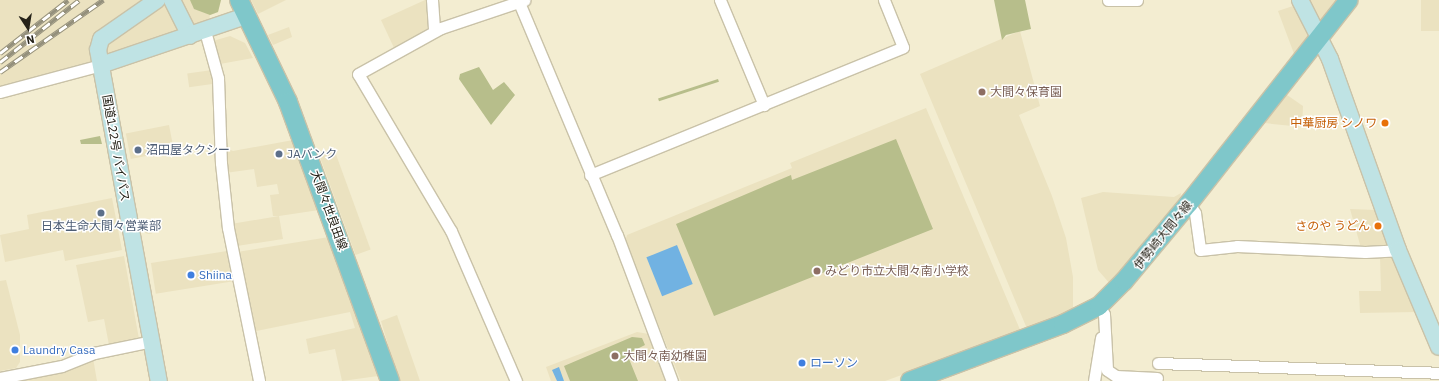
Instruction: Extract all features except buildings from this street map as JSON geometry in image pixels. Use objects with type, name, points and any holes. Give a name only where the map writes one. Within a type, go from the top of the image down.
[{"type":"main road","name":"伊勢崎大間々線","points":[[910,381],[1058,326],[1099,306],[1124,282],[1189,203],[1349,0]]},
{"type":"main road","name":"大間々世良田線","points":[[242,8],[288,102],[390,381]]},
{"type":"street","name":"国道122号 バイパス","points":[[157,0],[101,39],[98,50],[159,381]]},
{"type":"street","points":[[172,0],[198,33],[218,78],[221,163],[228,228],[259,381]]},
{"type":"street","points":[[432,0],[434,31]]},
{"type":"street","points":[[720,0],[764,105]]},
{"type":"street","points":[[590,175],[903,47],[884,0]]},
{"type":"street","points":[[1108,0],[1137,0]]},
{"type":"street","points":[[1300,0],[1320,38],[1398,250],[1439,347]]},
{"type":"street","points":[[516,381],[452,231],[358,74],[434,31],[520,1],[672,381]]},
{"type":"street","points":[[0,92],[101,65],[198,33],[242,8]]},
{"type":"street","points":[[1189,203],[1195,213],[1200,250],[1237,246],[1365,252],[1398,250]]},
{"type":"street","points":[[1099,306],[1104,314],[1106,368],[1110,373],[1157,378]]},
{"type":"street","points":[[1094,381],[1104,328]]},
{"type":"street","points":[[0,378],[62,366],[94,353],[152,341]]},
{"type":"street","points":[[1158,364],[1439,373]]},
{"type":"shaded area","points":[[0,0],[221,0],[218,12],[210,15],[209,20],[66,70],[0,88]]},
{"type":"shaded area","points":[[251,0],[286,0],[258,14]]},
{"type":"shaded area","points":[[425,0],[429,0],[427,32],[395,50],[381,20]]},
{"type":"shaded area","points":[[1305,0],[1340,0],[1320,26]]},
{"type":"shaded area","points":[[1421,0],[1439,0],[1439,31],[1421,31]]},
{"type":"shaded area","points":[[1296,5],[1312,37],[1296,59],[1278,11]]},
{"type":"shaded area","points":[[289,27],[292,37],[273,45],[268,35]]},
{"type":"shaded area","points":[[1020,31],[1040,106],[1019,115],[1052,196],[1066,238],[1073,277],[1073,312],[1028,331],[920,74]]},
{"type":"shaded area","points":[[230,36],[245,43],[253,58],[220,64],[213,41]]},
{"type":"shaded area","points":[[212,70],[214,84],[189,87],[187,73]]},
{"type":"shaded area","points":[[1287,95],[1303,106],[1302,127],[1264,123]]},
{"type":"shaded area","name":"みどり市立大間々南小学校","points":[[926,108],[1021,332],[885,381],[681,381],[625,242],[627,235],[792,168],[790,163]]},
{"type":"shaded area","points":[[169,125],[174,151],[131,159],[126,133]]},
{"type":"shaded area","points":[[293,140],[319,210],[273,216],[270,195],[279,194],[277,184],[257,187],[254,169],[225,173],[223,147],[233,151]]},
{"type":"shaded area","points":[[334,149],[371,250],[356,255],[319,154]]},
{"type":"shaded area","points":[[1103,192],[1174,197],[1181,193],[1180,199],[1111,285],[1098,270],[1081,198]]},
{"type":"shaded area","points":[[112,198],[122,250],[65,261],[63,250],[5,262],[0,235],[29,229],[27,215]]},
{"type":"shaded area","points":[[1350,209],[1376,210],[1389,246],[1361,248]]},
{"type":"shaded area","points":[[279,216],[283,239],[237,246],[231,224]]},
{"type":"shaded area","points":[[146,220],[152,220],[156,224],[156,230],[152,234],[146,234],[142,230],[142,224]]},
{"type":"shaded area","points":[[329,237],[378,376],[342,381],[335,349],[309,354],[306,339],[355,328],[350,312],[251,332],[237,252]]},
{"type":"shaded area","points":[[227,251],[232,282],[156,294],[151,263]]},
{"type":"shaded area","points":[[124,256],[139,339],[109,345],[104,319],[88,322],[76,265]]},
{"type":"shaded area","points":[[1380,256],[1394,257],[1416,312],[1360,313],[1359,291],[1381,291]]},
{"type":"shaded area","points":[[6,280],[20,335],[20,362],[16,368],[0,371],[0,281]]},
{"type":"shaded area","points":[[397,315],[420,381],[399,381],[381,321]]},
{"type":"shaded area","name":"大間々南幼稚園","points":[[637,332],[649,334],[667,381],[551,381],[546,367]]},
{"type":"shaded area","points":[[93,358],[97,381],[12,381],[26,379]]},
{"type":"green space","points":[[190,0],[221,0],[218,12],[210,15],[194,9]]},
{"type":"green space","points":[[994,0],[1025,0],[1031,29],[1006,35],[1002,40]]},
{"type":"green space","points":[[479,67],[493,90],[504,82],[515,95],[491,125],[459,79],[460,74]]},
{"type":"green space","points":[[718,79],[719,82],[659,101],[658,98]]},
{"type":"green space","points":[[100,136],[102,144],[81,144],[80,140]]},
{"type":"green space","points":[[896,139],[933,229],[714,316],[676,224],[791,175],[792,180]]},
{"type":"green space","points":[[632,337],[642,338],[645,345],[627,354],[638,381],[570,381],[564,366]]},
{"type":"water","points":[[677,245],[693,284],[662,296],[646,257]]},
{"type":"water","points":[[559,367],[564,381],[557,381],[552,370]]},
{"type":"railway","points":[[0,53],[68,0]]},
{"type":"railway","points":[[0,62],[79,0]]},
{"type":"railway","points":[[0,72],[103,0]]},
{"type":"place","name":"大間々保育園","points":[[982,92]]},
{"type":"place","name":"中華厨房 シノワ","points":[[1385,123]]},
{"type":"place","name":"沼田屋タクシー","points":[[138,150]]},
{"type":"place","name":"JAバンク","points":[[279,154]]},
{"type":"place","name":"日本生命大間々営業部","points":[[101,213]]},
{"type":"place","name":"さのや うどん","points":[[1378,226]]},
{"type":"place","name":"みどり市立大間々南小学校","points":[[817,271]]},
{"type":"place","name":"Shiina","points":[[191,275]]},
{"type":"place","name":"Laundry Casa","points":[[15,350]]},
{"type":"place","name":"大間々南幼稚園","points":[[615,356]]},
{"type":"place","name":"ローソン","points":[[802,363]]}]
